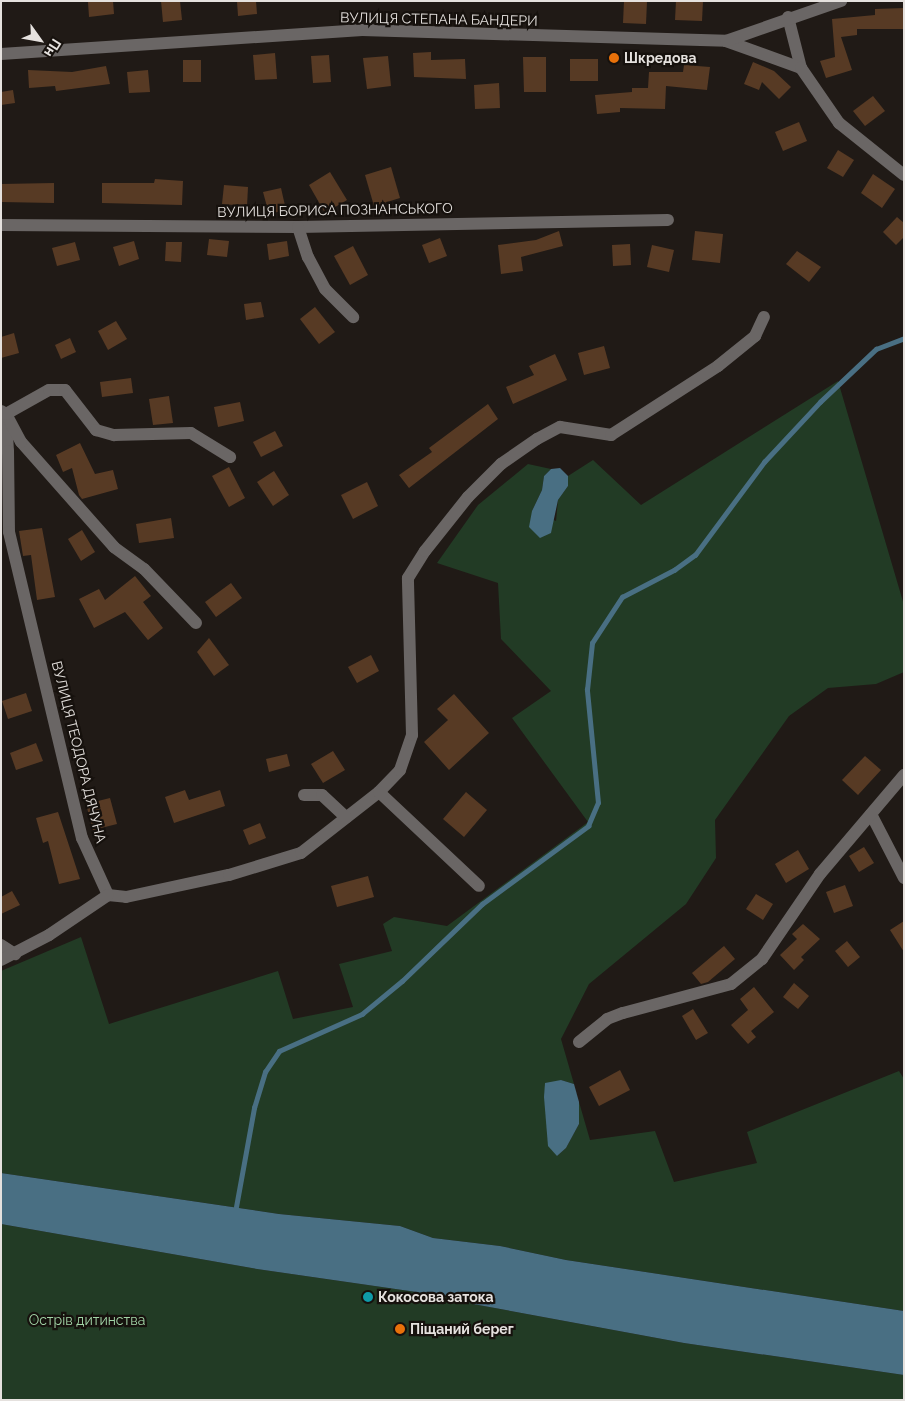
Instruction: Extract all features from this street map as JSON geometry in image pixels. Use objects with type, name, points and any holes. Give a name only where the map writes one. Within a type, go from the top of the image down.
[{"type":"street","name":"ВУЛИЦЯ СТЕПАНА БАНДЕРИ","points":[[1,54],[362,30],[726,41],[788,17],[841,1]]},
{"type":"street","points":[[788,17],[801,68],[838,123],[904,175]]},
{"type":"street","points":[[726,41],[801,68]]},
{"type":"street","name":"ВУЛИЦЯ БОРИСА ПОЗНАНСЬКОГО","points":[[1,225],[298,227],[668,220]]},
{"type":"street","points":[[298,227],[308,257],[325,289],[353,317]]},
{"type":"street","points":[[1,960],[15,954],[108,895],[136,896],[229,875],[301,854],[379,792],[400,770],[412,735],[408,578],[431,543],[468,497],[502,464],[537,439],[560,427],[611,435],[718,366],[755,336],[764,317]]},
{"type":"street","points":[[196,623],[144,569],[114,547],[21,442],[3,413],[49,390],[64,390],[96,430],[114,435],[191,433],[230,457]]},
{"type":"street","name":"ВУЛИЦЯ ТЕОДОРА ДЯЧУНА","points":[[3,413],[9,532],[19,581],[82,838],[108,895]]},
{"type":"street","points":[[579,1042],[607,1019],[622,1013],[731,984],[762,959],[820,874],[904,775]]},
{"type":"street","points":[[379,792],[479,886]]},
{"type":"street","points":[[304,795],[322,795],[346,817]]},
{"type":"street","points":[[871,814],[904,878]]},
{"type":"street","points":[[1,945],[15,954]]},
{"type":"green space","points":[[838,381],[904,605],[904,672],[876,684],[828,688],[789,716],[715,820],[716,858],[686,904],[589,984],[561,1039],[574,1084],[561,1080],[557,1156],[566,1148],[579,1124],[579,1102],[590,1140],[655,1131],[674,1182],[757,1163],[747,1132],[899,1071],[904,1079],[904,1311],[566,1260],[500,1246],[433,1238],[400,1226],[279,1214],[1,1173],[1,971],[81,937],[109,1024],[278,971],[293,1019],[353,1007],[339,964],[392,951],[383,924],[394,917],[447,926],[588,822],[512,718],[551,691],[501,639],[498,583],[437,563],[478,505],[528,464],[551,469],[544,476],[542,490],[532,511],[556,521],[558,500],[568,486],[568,476],[593,460],[641,505]]},
{"type":"green space","name":"Острів дитинства","points":[[1,1224],[257,1269],[458,1298],[473,1304],[684,1343],[904,1375],[904,1400],[1,1400]]},
{"type":"water","points":[[560,468],[568,476],[568,486],[558,500],[551,533],[540,538],[529,527],[532,511],[542,490],[544,476],[551,469]]},
{"type":"water","points":[[561,1080],[574,1084],[579,1102],[579,1124],[566,1148],[557,1156],[548,1146],[544,1097],[545,1083]]},
{"type":"water","points":[[1,1173],[279,1214],[400,1226],[433,1238],[500,1246],[566,1260],[904,1311],[904,1375],[684,1343],[473,1304],[458,1298],[257,1269],[1,1224]]},
{"type":"building","points":[[113,1],[114,14],[89,17],[88,2]]},
{"type":"building","points":[[161,1],[180,1],[182,20],[163,22]]},
{"type":"building","points":[[237,1],[256,1],[257,14],[238,16]]},
{"type":"building","points":[[624,1],[647,1],[646,24],[623,23]]},
{"type":"building","points":[[676,1],[703,1],[702,21],[675,20]]},
{"type":"building","points":[[904,8],[904,29],[857,29],[857,35],[841,37],[852,70],[826,78],[820,61],[835,57],[832,19],[875,15],[875,9]]},
{"type":"building","points":[[431,52],[431,60],[465,59],[466,79],[414,77],[413,53]]},
{"type":"building","points":[[275,53],[277,79],[255,80],[253,55]]},
{"type":"building","points":[[329,55],[331,82],[313,83],[311,56]]},
{"type":"building","points":[[388,56],[391,86],[367,89],[363,58]]},
{"type":"building","points":[[523,57],[546,57],[546,92],[524,92]]},
{"type":"building","points":[[570,59],[598,59],[598,81],[570,81]]},
{"type":"building","points":[[183,60],[201,60],[201,82],[183,82]]},
{"type":"building","points":[[753,62],[774,71],[791,87],[779,99],[762,82],[759,90],[744,84]]},
{"type":"building","points":[[684,65],[710,67],[707,90],[666,86],[665,109],[620,108],[620,112],[597,114],[595,95],[632,92],[632,88],[648,88],[649,72],[683,72]]},
{"type":"building","points":[[106,66],[110,84],[56,91],[55,86],[29,88],[28,70],[72,72]]},
{"type":"building","points":[[148,70],[150,92],[129,93],[127,72]]},
{"type":"building","points":[[499,83],[500,108],[475,109],[474,85]]},
{"type":"building","points":[[13,90],[15,103],[1,105],[1,92]]},
{"type":"building","points":[[873,96],[885,111],[865,126],[853,111]]},
{"type":"building","points":[[799,122],[807,141],[783,151],[775,132]]},
{"type":"building","points":[[838,150],[854,160],[843,177],[827,168]]},
{"type":"building","points":[[391,167],[400,198],[374,206],[365,175]]},
{"type":"building","points":[[330,172],[347,200],[325,213],[309,185]]},
{"type":"building","points":[[873,174],[895,189],[882,208],[861,193]]},
{"type":"building","points":[[155,179],[183,181],[182,205],[102,203],[102,183],[154,183]]},
{"type":"building","points":[[54,183],[54,203],[1,202],[1,184]]},
{"type":"building","points":[[224,185],[248,187],[247,206],[222,204]]},
{"type":"building","points":[[281,188],[286,210],[269,214],[263,192]]},
{"type":"building","points":[[897,217],[904,223],[904,237],[896,245],[883,232]]},
{"type":"building","points":[[559,231],[563,246],[521,257],[523,271],[501,274],[498,245],[536,240]]},
{"type":"building","points":[[695,231],[723,234],[720,263],[692,260]]},
{"type":"building","points":[[440,238],[447,256],[429,263],[422,245]]},
{"type":"building","points":[[209,239],[229,241],[227,257],[207,255]]},
{"type":"building","points":[[134,241],[139,259],[119,266],[113,247]]},
{"type":"building","points":[[287,241],[289,256],[269,260],[267,244]]},
{"type":"building","points":[[75,242],[80,260],[57,266],[52,248]]},
{"type":"building","points":[[166,242],[182,242],[181,262],[165,261]]},
{"type":"building","points":[[630,244],[631,265],[613,266],[612,245]]},
{"type":"building","points":[[652,245],[674,250],[669,272],[647,267]]},
{"type":"building","points":[[353,246],[368,275],[350,285],[334,256]]},
{"type":"building","points":[[797,251],[821,267],[809,282],[786,264]]},
{"type":"building","points":[[261,302],[264,317],[246,320],[244,304]]},
{"type":"building","points":[[315,307],[335,332],[319,344],[300,319]]},
{"type":"building","points":[[116,321],[127,339],[108,350],[98,331]]},
{"type":"building","points":[[14,333],[19,353],[1,358],[1,337]]},
{"type":"building","points":[[70,338],[76,352],[61,359],[55,345]]},
{"type":"building","points":[[604,346],[610,368],[584,375],[578,353]]},
{"type":"building","points":[[555,354],[567,380],[513,404],[506,387],[534,375],[529,366]]},
{"type":"building","points":[[131,378],[133,393],[102,397],[100,382]]},
{"type":"building","points":[[169,396],[173,423],[153,425],[149,399]]},
{"type":"building","points":[[240,402],[244,421],[218,427],[214,407]]},
{"type":"building","points":[[488,404],[498,419],[409,488],[399,475],[432,452],[429,448]]},
{"type":"building","points":[[275,431],[283,446],[261,457],[253,442]]},
{"type":"building","points":[[80,443],[95,474],[113,470],[118,489],[82,499],[79,495],[72,468],[63,472],[56,455]]},
{"type":"building","points":[[229,467],[245,498],[229,507],[212,476]]},
{"type":"building","points":[[274,471],[289,495],[273,506],[257,482]]},
{"type":"building","points":[[367,482],[378,506],[353,519],[341,495]]},
{"type":"building","points":[[171,518],[174,538],[139,543],[136,524]]},
{"type":"building","points":[[42,528],[55,597],[37,600],[31,555],[23,556],[19,531]]},
{"type":"building","points":[[82,530],[95,552],[81,561],[68,539]]},
{"type":"building","points":[[135,576],[151,596],[143,602],[163,628],[148,640],[125,612],[94,628],[79,599],[99,589],[105,600]]},
{"type":"building","points":[[231,583],[242,598],[216,617],[205,602]]},
{"type":"building","points":[[209,638],[229,665],[214,676],[197,652]]},
{"type":"building","points":[[371,655],[379,671],[357,683],[348,667]]},
{"type":"building","points":[[26,693],[32,711],[8,719],[2,701]]},
{"type":"building","points":[[454,694],[489,733],[449,770],[424,742],[448,720],[437,709]]},
{"type":"building","points":[[36,743],[43,761],[16,770],[10,753]]},
{"type":"building","points":[[333,751],[345,770],[323,783],[311,764]]},
{"type":"building","points":[[287,754],[290,766],[269,772],[266,759]]},
{"type":"building","points":[[865,756],[881,770],[858,795],[842,780]]},
{"type":"building","points":[[185,790],[189,800],[220,790],[225,806],[174,823],[165,797]]},
{"type":"building","points":[[466,792],[487,810],[464,837],[443,819]]},
{"type":"building","points":[[110,798],[117,824],[93,830],[86,804]]},
{"type":"building","points":[[58,812],[80,879],[59,884],[48,841],[43,843],[36,818]]},
{"type":"building","points":[[260,823],[266,838],[249,845],[243,830]]},
{"type":"building","points":[[864,847],[874,863],[859,872],[849,856]]},
{"type":"building","points":[[798,850],[809,869],[786,883],[775,864]]},
{"type":"building","points":[[368,876],[374,897],[337,907],[331,886]]},
{"type":"building","points":[[845,885],[853,906],[834,913],[826,892]]},
{"type":"building","points":[[12,891],[20,905],[1,914],[1,897]]},
{"type":"building","points":[[756,894],[773,904],[763,920],[746,909]]},
{"type":"building","points":[[904,921],[904,952],[890,930]]},
{"type":"building","points":[[803,924],[820,939],[801,957],[804,960],[794,970],[780,955],[797,939],[792,934]]},
{"type":"building","points":[[847,941],[860,957],[848,967],[835,951]]},
{"type":"building","points":[[724,946],[735,959],[708,982],[701,984],[692,973]]},
{"type":"building","points":[[794,983],[809,996],[798,1009],[783,997]]},
{"type":"building","points":[[754,987],[774,1012],[751,1031],[756,1037],[748,1044],[731,1025],[748,1010],[740,999]]},
{"type":"building","points":[[693,1009],[708,1033],[696,1040],[682,1016]]},
{"type":"building","points":[[620,1070],[630,1090],[599,1106],[589,1087]]},
{"type":"waterway","points":[[236,1207],[254,1108],[265,1072],[279,1051],[362,1014],[402,981],[482,904],[588,826],[598,803],[587,690],[592,643],[622,597],[674,570],[695,555],[764,462],[820,402],[876,349],[904,338]]},
{"type":"place","name":"Шкредова","points":[[614,58]]},
{"type":"place","name":"Кокосова затока","points":[[368,1297]]},
{"type":"place","name":"Піщаний берег","points":[[400,1329]]}]
